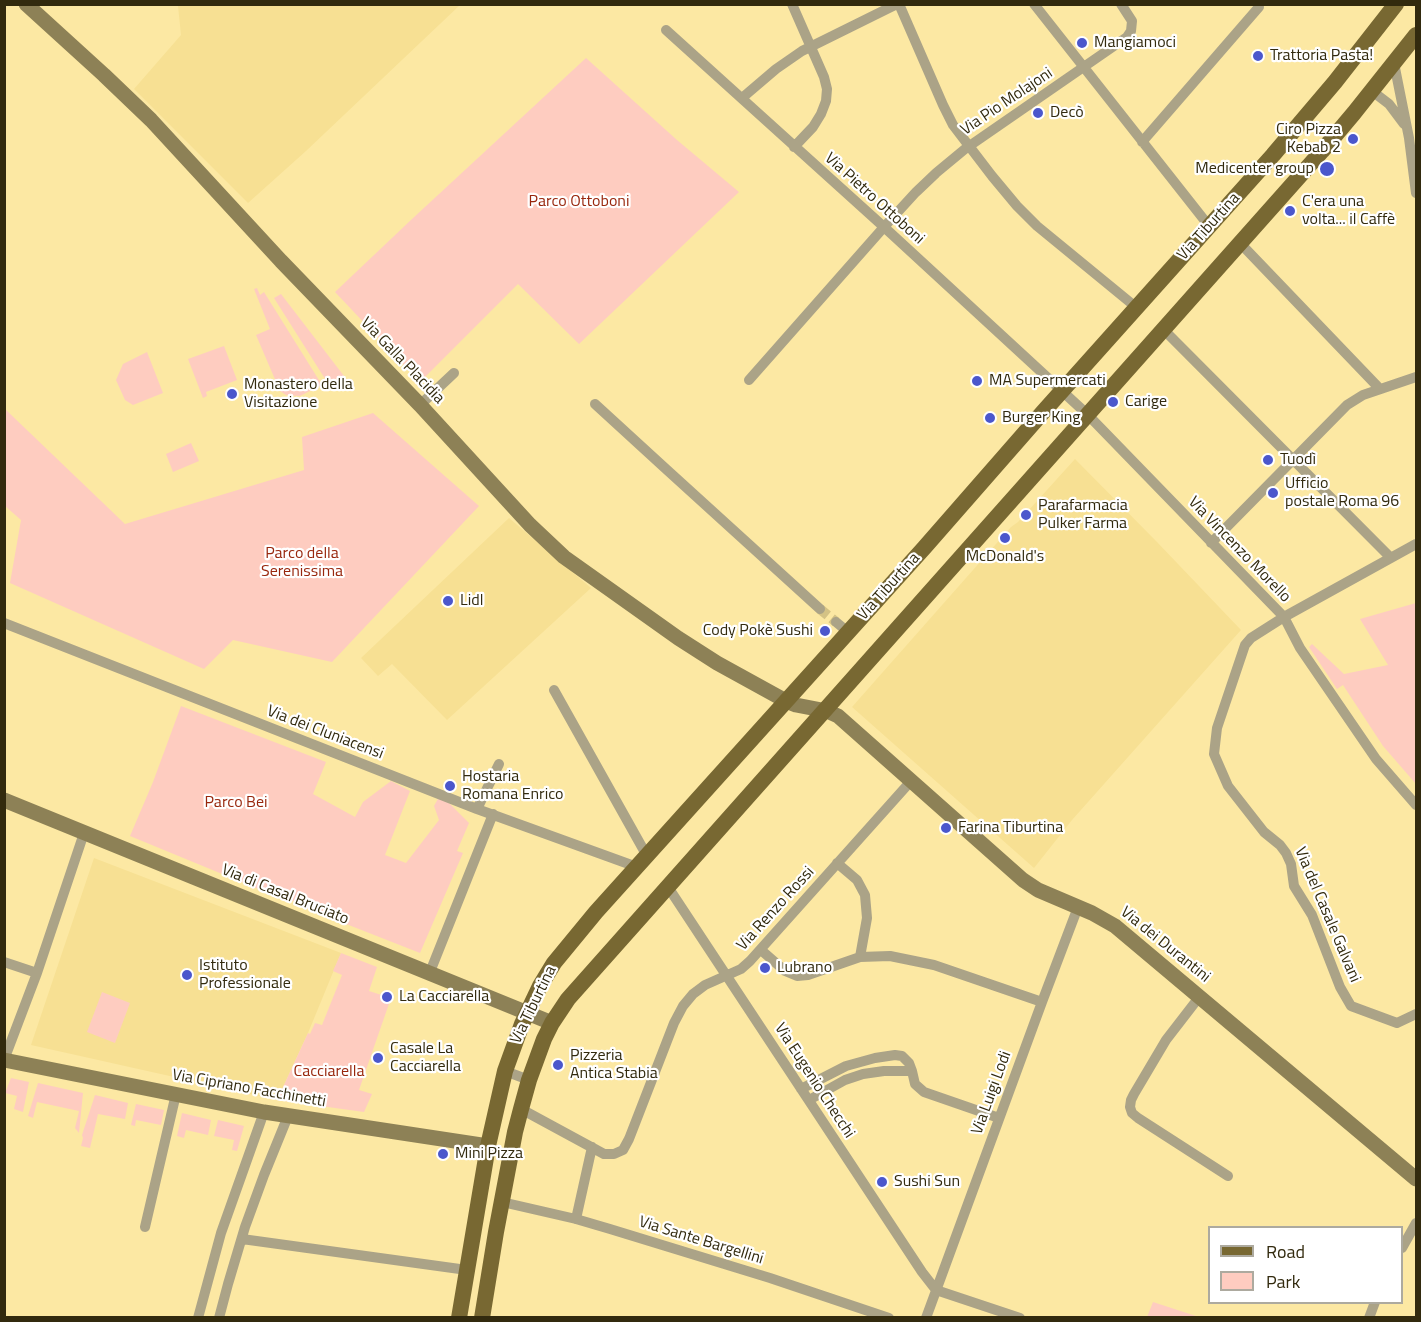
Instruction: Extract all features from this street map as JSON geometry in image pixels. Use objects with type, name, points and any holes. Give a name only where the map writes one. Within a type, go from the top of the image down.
[{"type":"main road","name":"Via Tiburtina","points":[[459,1317],[488,1146],[505,1071],[516,1039],[540,986],[562,953],[786,701],[842,627],[1137,309],[1298,126],[1390,6]]},
{"type":"main road","name":"Via Tiburtina","points":[[482,1317],[515,1132],[529,1080],[552,1023],[576,990],[1322,151],[1416,35]]},
{"type":"street","name":"Via Galla Placidia","points":[[26,4],[151,120],[280,261],[420,405],[530,525],[573,564],[678,638],[717,663],[786,701]]},
{"type":"street","points":[[792,4],[825,82],[826,97],[818,119],[794,147]]},
{"type":"street","points":[[742,98],[776,69],[810,46],[898,4],[958,133],[1028,218],[1137,309]]},
{"type":"street","points":[[1034,4],[1209,226]]},
{"type":"street","name":"Via Pio Molajoni","points":[[749,380],[927,180],[970,146],[1130,34],[1132,21],[1121,4]]},
{"type":"street","points":[[1142,142],[1259,7]]},
{"type":"street","name":"Via Pietro Ottoboni","points":[[666,30],[1062,391]]},
{"type":"street","points":[[1394,63],[1411,134],[1416,194]]},
{"type":"street","points":[[1372,91],[1389,104],[1411,134]]},
{"type":"street","points":[[1240,243],[1380,389]]},
{"type":"street","points":[[1164,330],[1391,558]]},
{"type":"street","points":[[420,405],[454,373]]},
{"type":"street","points":[[1211,543],[1347,405],[1355,399],[1416,377]]},
{"type":"street","points":[[1062,391],[1087,414]]},
{"type":"street","points":[[595,404],[820,609]]},
{"type":"street","name":"Via Vincenzo Morello","points":[[1087,414],[1284,617],[1300,648],[1376,759],[1416,805]]},
{"type":"street","name":"Via del Casale Galvani","points":[[1416,544],[1284,617],[1256,634],[1245,645],[1217,728],[1215,754],[1228,786],[1264,832],[1286,853],[1291,864],[1294,886],[1312,915],[1340,987],[1351,1006],[1396,1023],[1416,1014]]},
{"type":"street","name":"Via dei Cluniacensi","points":[[4,623],[477,809],[642,861]]},
{"type":"street","points":[[554,690],[642,861]]},
{"type":"street","points":[[786,701],[825,710]]},
{"type":"street","name":"Via dei Durantini","points":[[825,710],[841,718],[1023,880],[1042,892],[1111,923],[1416,1179]]},
{"type":"street","points":[[477,809],[499,764]]},
{"type":"street","name":"Via Renzo Rossi","points":[[592,1147],[604,1154],[614,1154],[623,1150],[678,1014],[690,998],[712,981],[746,965],[911,781]]},
{"type":"street","name":"Via di Casal Bruciato","points":[[4,801],[552,1023]]},
{"type":"street","points":[[430,972],[493,814]]},
{"type":"street","points":[[4,1060],[37,973],[84,833]]},
{"type":"street","points":[[837,863],[857,880],[866,895],[867,918],[860,957]]},
{"type":"street","name":"Via Eugenio Checchi","points":[[668,887],[936,1290]]},
{"type":"street","name":"Via Luigi Lodi","points":[[926,1317],[1078,907]]},
{"type":"street","points":[[760,950],[785,971],[797,976],[808,975],[860,957],[890,956],[934,965],[1042,1002]]},
{"type":"street","points":[[4,962],[37,973]]},
{"type":"street","points":[[1200,996],[1166,1040],[1134,1094],[1130,1107],[1132,1113],[1138,1118],[1228,1176]]},
{"type":"street","points":[[801,1089],[846,1066],[875,1058],[902,1056],[909,1063],[915,1084],[924,1092],[999,1118]]},
{"type":"street","name":"Via Cipriano Facchinetti","points":[[4,1060],[264,1112],[488,1146]]},
{"type":"street","points":[[505,1071],[529,1080]]},
{"type":"street","points":[[809,1100],[845,1080],[863,1074],[880,1071],[912,1071]]},
{"type":"street","points":[[145,1227],[176,1094]]},
{"type":"street","points":[[521,1109],[592,1147],[576,1219]]},
{"type":"street","points":[[198,1317],[221,1233],[264,1112]]},
{"type":"street","points":[[219,1317],[242,1239],[264,1175],[288,1116]]},
{"type":"street","name":"Via Sante Bargellini","points":[[502,1202],[576,1219],[889,1317]]},
{"type":"street","points":[[1403,1245],[1416,1223]]},
{"type":"street","points":[[242,1239],[467,1270]]},
{"type":"street","points":[[936,1290],[1020,1317]]},
{"type":"shaded area","points":[[177,5],[460,5],[248,203],[134,89],[181,35]]},
{"type":"shaded area","points":[[1075,459],[1241,630],[1072,820],[1034,868],[852,707],[1011,527]]},
{"type":"shaded area","points":[[509,518],[591,588],[447,720],[392,664],[378,676],[361,658]]},
{"type":"shaded area","points":[[94,858],[341,953],[277,1100],[31,1045]]},
{"type":"green space","name":"Parco Ottoboni","points":[[586,58],[739,192],[579,344],[518,284],[420,382],[335,292]]},
{"type":"green space","points":[[257,288],[260,295],[264,292],[322,385],[300,396],[286,395],[280,391],[256,335],[270,329],[254,289]]},
{"type":"green space","points":[[281,294],[344,376],[327,382],[274,298]]},
{"type":"green space","points":[[224,346],[237,380],[206,392],[207,396],[203,398],[188,359]]},
{"type":"green space","points":[[147,352],[163,393],[133,405],[125,400],[116,380],[123,364]]},
{"type":"green space","name":"Parco della Serenissima","points":[[4,408],[125,524],[304,470],[302,437],[373,413],[479,506],[332,662],[233,640],[204,669],[10,583],[21,520],[5,506]]},
{"type":"green space","points":[[191,443],[199,461],[173,472],[166,454]]},
{"type":"green space","points":[[1416,603],[1416,784],[1383,746],[1343,685],[1337,689],[1309,647],[1312,644],[1344,674],[1388,665],[1360,619]]},
{"type":"green space","name":"Parco Bei","points":[[181,706],[326,762],[313,794],[355,817],[363,802],[391,781],[410,791],[385,855],[406,863],[439,820],[434,806],[439,797],[448,802],[469,823],[457,851],[463,853],[420,953],[308,909],[302,898],[290,902],[130,836]]},
{"type":"green space","name":"Cacciarella","points":[[341,953],[377,967],[369,991],[391,998],[359,1090],[372,1094],[364,1112],[277,1100],[308,1033],[310,1034],[315,1023],[322,1025],[342,975],[333,971]]},
{"type":"green space","points":[[102,992],[130,1003],[115,1043],[87,1032]]},
{"type":"green space","points":[[11,1078],[29,1082],[23,1112],[14,1109],[17,1096],[5,1093]]},
{"type":"green space","points":[[38,1083],[83,1093],[79,1133],[75,1128],[79,1111],[37,1102],[33,1118],[28,1116]]},
{"type":"green space","points":[[95,1095],[128,1103],[125,1119],[98,1114],[90,1148],[81,1146],[82,1135]]},
{"type":"green space","points":[[136,1104],[164,1110],[161,1125],[136,1120],[135,1126],[131,1125]]},
{"type":"green space","points":[[182,1113],[211,1120],[208,1135],[186,1130],[184,1138],[177,1136]]},
{"type":"green space","points":[[218,1120],[244,1126],[237,1151],[232,1150],[234,1140],[214,1136]]},
{"type":"green space","points":[[1153,1302],[1199,1317],[1147,1317]]},
{"type":"tunnel","points":[[820,609],[836,622]]},
{"type":"place","name":"Mangiamoci","points":[[1082,43]]},
{"type":"place","name":"Trattoria Pasta!","points":[[1258,56]]},
{"type":"place","name":"Decò","points":[[1038,113]]},
{"type":"place","name":"Ciro Pizza Kebab 2","points":[[1353,139]]},
{"type":"place","name":"Medicenter group","points":[[1327,169]]},
{"type":"place","name":"C'era una volta... il Caffè","points":[[1290,211]]},
{"type":"place","name":"MA Supermercati","points":[[977,381]]},
{"type":"place","name":"Monastero della Visitazione","points":[[232,394]]},
{"type":"place","name":"Carige","points":[[1113,402]]},
{"type":"place","name":"Burger King","points":[[990,418]]},
{"type":"place","name":"Tuodì","points":[[1268,460]]},
{"type":"place","name":"Ufficio postale Roma 96","points":[[1273,493]]},
{"type":"place","name":"Parafarmacia Pulker Farma","points":[[1026,515]]},
{"type":"place","name":"McDonald's","points":[[1005,538]]},
{"type":"place","name":"Lidl","points":[[448,601]]},
{"type":"place","name":"Cody Pokè Sushi","points":[[825,631]]},
{"type":"place","name":"Hostaria Romana Enrico","points":[[450,786]]},
{"type":"place","name":"Farina Tiburtina","points":[[946,828]]},
{"type":"place","name":"Lubrano","points":[[765,968]]},
{"type":"place","name":"Istituto Professionale","points":[[187,975]]},
{"type":"place","name":"La Cacciarella","points":[[387,997]]},
{"type":"place","name":"Casale La Cacciarella","points":[[378,1058]]},
{"type":"place","name":"Pizzeria Antica Stabia","points":[[558,1065]]},
{"type":"place","name":"Mini Pizza","points":[[443,1154]]},
{"type":"place","name":"Sushi Sun","points":[[882,1182]]}]
